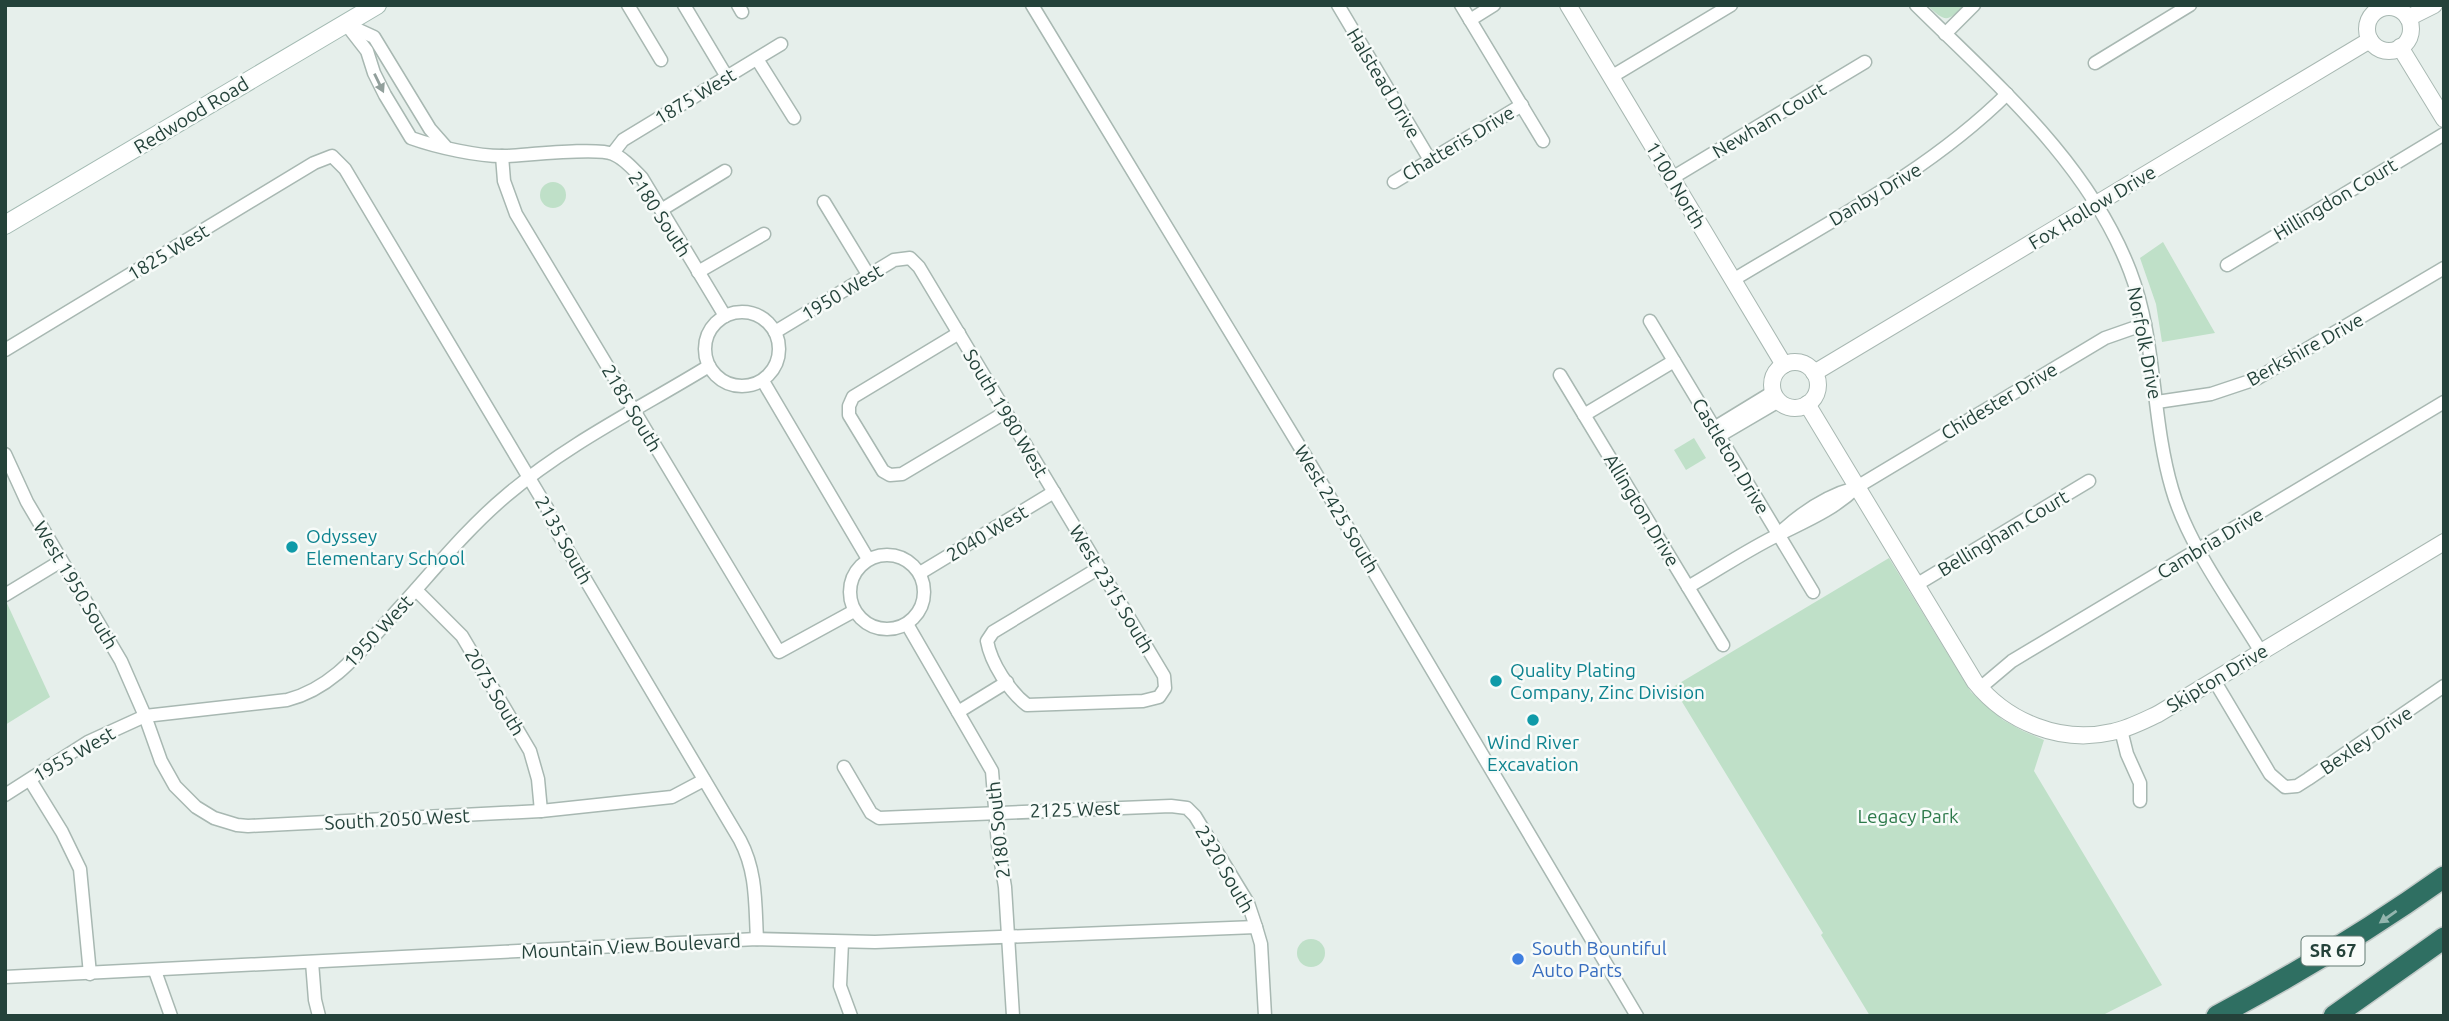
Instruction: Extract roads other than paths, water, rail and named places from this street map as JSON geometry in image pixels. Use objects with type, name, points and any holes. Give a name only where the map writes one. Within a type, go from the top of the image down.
[{"type":"highway","name":"SR 67","points":[[2217,1016],[2342,946],[2444,877]]},
{"type":"highway","name":"SR 67","points":[[2334,1016],[2444,938]]},
{"type":"main road","name":"Redwood Road","points":[[5,225],[376,5]]},
{"type":"street","points":[[628,5],[661,60]]},
{"type":"street","points":[[684,5],[727,77]]},
{"type":"street","name":"West 2425 South","points":[[1032,5],[1306,457],[1637,1016]]},
{"type":"street","name":"Halstead Drive","points":[[1338,5],[1430,160]]},
{"type":"street","points":[[1461,5],[1543,141]]},
{"type":"street","points":[[1470,20],[1494,5]]},
{"type":"street","name":"1100 North","points":[[1568,5],[1784,365]]},
{"type":"street","points":[[1611,77],[1731,5]]},
{"type":"street","name":"Norfolk Drive","points":[[1916,5],[2007,94],[2060,152],[2096,204],[2130,270],[2145,324],[2164,455],[2172,490],[2199,549],[2261,652]]},
{"type":"street","points":[[1945,34],[1974,5]]},
{"type":"street","points":[[2095,63],[2190,5]]},
{"type":"street","points":[[2408,18],[2434,5]]},
{"type":"street","points":[[2376,7],[2394,8],[2408,18],[2410,34],[2400,47],[2384,50],[2370,40],[2367,23],[2376,7]]},
{"type":"street","points":[[346,24],[374,37],[430,129],[445,146]]},
{"type":"street","name":"2180 South","points":[[346,24],[367,51],[374,74],[411,138],[457,150],[502,156],[613,153],[642,178],[725,316]]},
{"type":"street","name":"Fox Hollow Drive","points":[[1814,373],[2370,40]]},
{"type":"street","name":"1875 West","points":[[613,153],[623,140],[781,44]]},
{"type":"street","points":[[2400,47],[2444,119]]},
{"type":"street","points":[[757,59],[794,118]]},
{"type":"street","name":"Newham Court","points":[[1672,178],[1866,62]]},
{"type":"street","name":"Danby Drive","points":[[1733,280],[1927,162],[1975,124],[2007,94]]},
{"type":"street","name":"Chatteris Drive","points":[[1394,182],[1521,105]]},
{"type":"street","name":"Hillingdon Court","points":[[2227,265],[2444,134]]},
{"type":"street","name":"1825 West","points":[[5,350],[302,170],[332,156]]},
{"type":"street","name":"2135 South","points":[[332,156],[345,169],[529,478],[556,530],[749,859],[754,878],[757,939]]},
{"type":"street","name":"2185 South","points":[[502,156],[504,181],[516,214],[779,652],[854,611]]},
{"type":"street","points":[[661,210],[725,171]]},
{"type":"street","points":[[824,202],[869,276]]},
{"type":"street","points":[[698,272],[764,234]]},
{"type":"street","name":"1950 West","points":[[775,332],[894,260],[910,258]]},
{"type":"street","name":"South 1980 West","points":[[910,258],[919,267],[1054,492]]},
{"type":"street","name":"Berkshire Drive","points":[[2157,402],[2211,394],[2256,379],[2444,268]]},
{"type":"street","points":[[739,312],[753,314],[766,320],[775,332],[779,345],[778,359],[773,371],[763,381],[751,386],[727,383],[709,366],[705,353],[707,338],[714,326],[725,316],[739,312]]},
{"type":"street","name":"Castleton Drive","points":[[1650,321],[1813,592]]},
{"type":"street","name":"Chidester Drive","points":[[1688,587],[1778,534],[1802,526],[1843,501],[1857,487],[2105,338],[2145,324]]},
{"type":"street","name":"South 1980 West","points":[[959,333],[853,397],[849,415],[883,471],[890,475],[902,474],[1006,412]]},
{"type":"street","points":[[1584,415],[1674,361]]},
{"type":"street","points":[[1801,363],[1814,373],[1817,390],[1807,404],[1792,408],[1776,396],[1773,379],[1784,365],[1801,363]]},
{"type":"street","name":"1950 West","points":[[145,716],[304,696],[334,677],[489,510],[529,478],[709,366]]},
{"type":"street","name":"Allington Drive","points":[[1560,375],[1723,645]]},
{"type":"street","points":[[763,381],[868,559]]},
{"type":"street","points":[[1717,432],[1776,396]]},
{"type":"street","name":"Cambria Drive","points":[[1980,688],[2012,662],[2444,402]]},
{"type":"street","points":[[1807,404],[1980,688]]},
{"type":"street","name":"West 1950 South","points":[[5,454],[27,502],[121,661],[145,716]]},
{"type":"street","name":"Bellingham Court","points":[[1916,585],[2089,481]]},
{"type":"street","name":"West 2315 South","points":[[1007,682],[1017,697],[1027,705],[1143,701],[1159,697],[1165,688],[1164,676],[1054,492]]},
{"type":"street","name":"2040 West","points":[[920,573],[1054,492]]},
{"type":"street","name":"Skipton Drive","points":[[1980,688],[2006,711],[2040,729],[2073,735],[2097,735],[2121,730],[2158,714],[2444,542]]},
{"type":"street","points":[[882,554],[897,555],[910,562],[920,573],[925,587],[924,601],[918,614],[907,624],[893,629],[879,629],[865,622],[854,611],[850,598],[851,583],[857,569],[868,559],[882,554]]},
{"type":"street","points":[[5,595],[61,561]]},
{"type":"street","points":[[958,712],[1007,682],[989,654],[987,641],[993,632],[1099,568]]},
{"type":"street","name":"2075 South","points":[[416,590],[461,636],[530,751],[538,779],[541,811]]},
{"type":"street","name":"2180 South","points":[[907,624],[992,771],[998,845],[1005,887],[1013,1016]]},
{"type":"street","name":"Bexley Drive","points":[[2214,680],[2270,774],[2285,787],[2302,783],[2444,686]]},
{"type":"street","name":"South 2050 West","points":[[145,716],[160,761],[176,786],[204,813],[237,825],[541,811],[672,797],[704,780]]},
{"type":"street","name":"1955 West","points":[[5,796],[88,742],[145,716]]},
{"type":"street","points":[[2121,730],[2127,754],[2140,783],[2140,801]]},
{"type":"street","name":"2125 West","points":[[844,766],[871,813],[879,818],[1171,806],[1187,808]]},
{"type":"street","points":[[30,780],[62,832],[80,869],[90,974]]},
{"type":"street","name":"2320 South","points":[[1187,808],[1195,816],[1248,903],[1261,944],[1265,1016]]},
{"type":"street","name":"Mountain View Boulevard","points":[[5,977],[757,939],[842,942],[1256,927]]},
{"type":"street","points":[[842,942],[841,986],[851,1016]]},
{"type":"street","points":[[312,962],[319,1016]]},
{"type":"street","points":[[155,971],[171,1016]]},
{"type":"place","name":"Odyssey Elementary School","points":[[292,547]]},
{"type":"place","name":"Quality Plating Company, Zinc Division","points":[[1496,681]]},
{"type":"place","name":"Wind River Excavation","points":[[1533,720]]},
{"type":"place","name":"South Bountiful Auto Parts","points":[[1518,959]]},
{"type":"park label","name":"Legacy Park","points":[[1908,816]]}]
